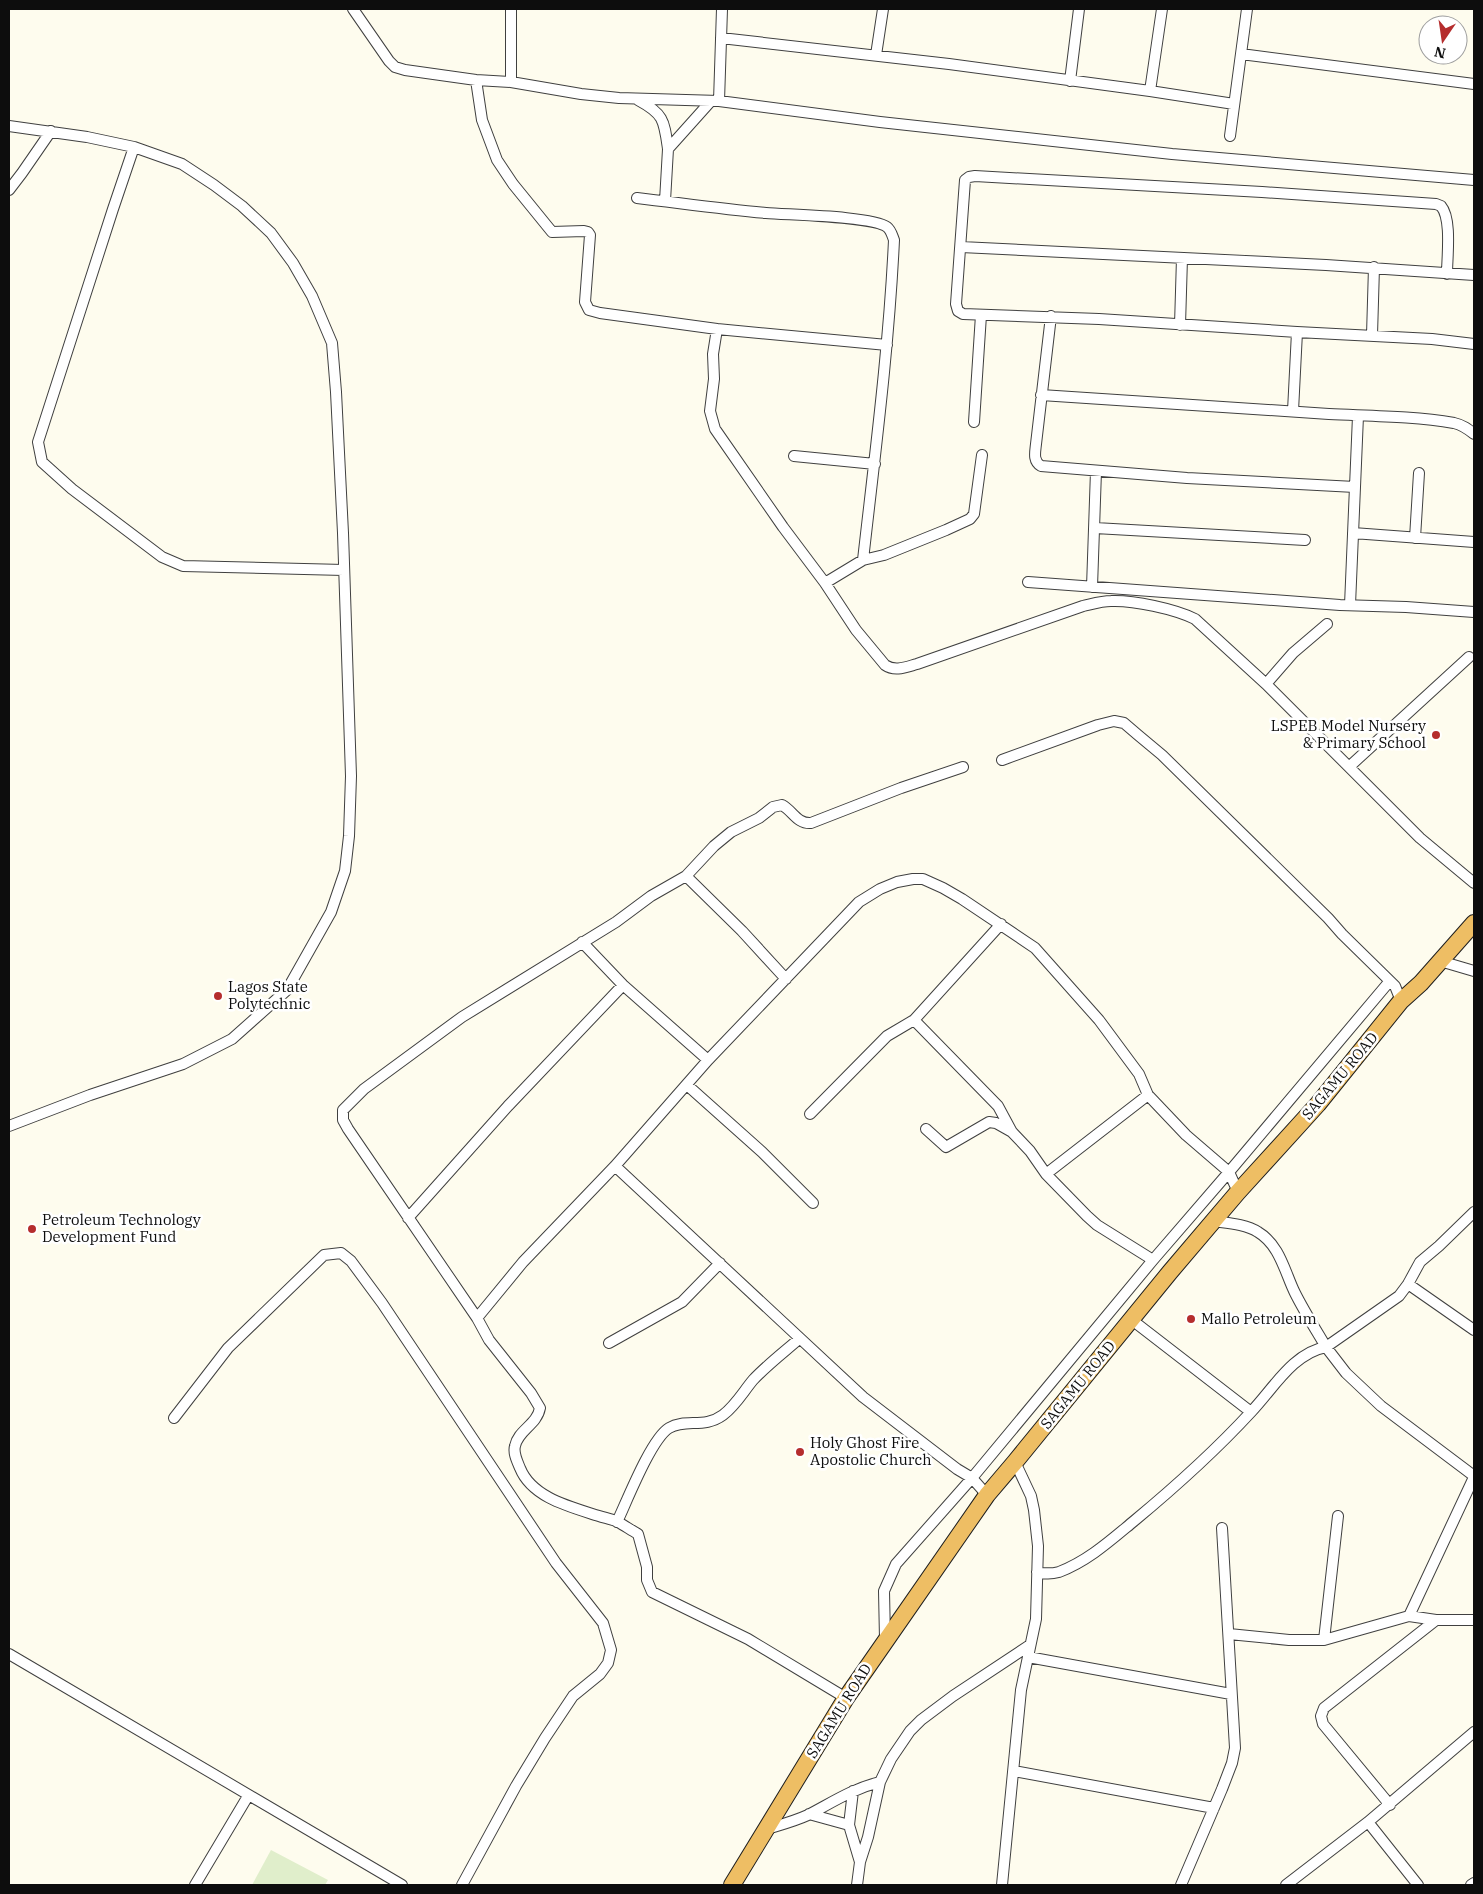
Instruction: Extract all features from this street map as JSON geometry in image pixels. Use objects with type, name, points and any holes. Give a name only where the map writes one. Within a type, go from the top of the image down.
[{"type":"highway","name":"SAGAMU ROAD","points":[[732,1885],[846,1698],[885,1639],[987,1495],[1213,1221],[1318,1104],[1401,1001],[1421,983],[1474,923]]},
{"type":"street","points":[[353,9],[389,61],[395,67],[405,70],[476,80],[512,82],[581,94],[638,100],[715,101],[880,122],[1172,154],[1474,180]]},
{"type":"street","points":[[511,9],[512,82]]},
{"type":"street","points":[[668,149],[715,101],[722,9]]},
{"type":"street","points":[[876,55],[883,9]]},
{"type":"street","points":[[1070,81],[1080,9]]},
{"type":"street","points":[[1150,91],[1162,9]]},
{"type":"street","points":[[1230,136],[1247,9]]},
{"type":"street","points":[[721,38],[876,55],[1234,104]]},
{"type":"street","points":[[1241,54],[1474,84]]},
{"type":"street","points":[[476,80],[485,128],[497,160],[513,184],[552,232],[588,232],[590,235],[585,302],[589,310],[716,329],[886,345]]},
{"type":"street","points":[[638,100],[653,108],[662,118],[668,149],[665,201]]},
{"type":"street","points":[[9,126],[51,131],[134,146],[182,164],[214,184],[242,206],[271,233],[293,263],[312,296],[332,343],[339,437],[351,776],[350,836],[345,872],[331,912],[312,949],[287,990],[232,1039],[183,1064],[90,1095],[9,1126]]},
{"type":"street","points":[[9,190],[51,131]]},
{"type":"street","points":[[134,146],[38,442],[42,462],[72,489],[162,557],[183,566],[344,570]]},
{"type":"street","points":[[1447,274],[1448,246],[1445,215],[1444,210],[1436,204],[1262,192],[969,177],[965,180],[956,304],[958,311],[963,314],[1051,316],[1372,335],[1474,344]]},
{"type":"street","points":[[637,198],[764,213],[858,220],[886,226],[891,231],[894,240],[886,345],[875,464],[862,560]]},
{"type":"street","points":[[961,247],[1374,267],[1474,275]]},
{"type":"street","points":[[1180,324],[1182,258]]},
{"type":"street","points":[[1372,335],[1374,267]]},
{"type":"street","points":[[974,422],[981,315]]},
{"type":"street","points":[[1051,316],[1035,458],[1041,466],[1355,487]]},
{"type":"street","points":[[716,329],[713,354],[714,379],[710,411],[713,424],[856,630],[890,668],[897,669],[917,664],[1083,606],[1110,601],[1174,610],[1195,620],[1266,684],[1420,838],[1474,883]]},
{"type":"street","points":[[1293,411],[1297,332]]},
{"type":"street","points":[[1041,395],[1293,411],[1456,424],[1464,426],[1474,434]]},
{"type":"street","points":[[1350,605],[1358,416]]},
{"type":"street","points":[[825,583],[862,560],[884,555],[970,519],[974,514],[982,455]]},
{"type":"street","points":[[794,456],[875,464]]},
{"type":"street","points":[[1092,587],[1096,471]]},
{"type":"street","points":[[1415,538],[1419,473]]},
{"type":"street","points":[[1094,528],[1305,540]]},
{"type":"street","points":[[1353,533],[1474,542]]},
{"type":"street","points":[[1028,582],[1474,612]]},
{"type":"street","points":[[1266,684],[1293,653],[1327,624]]},
{"type":"street","points":[[1350,766],[1469,657]]},
{"type":"street","points":[[1002,760],[1098,725],[1114,721],[1124,724],[1162,755],[1258,848],[1395,986],[1401,1001]]},
{"type":"street","points":[[846,1698],[748,1639],[652,1592],[647,1580],[645,1559],[638,1534],[617,1522],[538,1492],[524,1479],[515,1456],[515,1446],[517,1439],[535,1422],[540,1408],[531,1393],[490,1340],[348,1128],[343,1120],[343,1110],[364,1089],[462,1018],[686,876],[725,837],[777,805],[786,808],[805,824],[811,823],[901,788],[963,767]]},
{"type":"street","points":[[686,876],[742,931],[786,979]]},
{"type":"street","points":[[477,1318],[523,1262],[614,1166],[708,1060],[860,902],[880,889],[897,882],[912,879],[931,882],[1001,924],[1035,948],[1083,1001],[1139,1074],[1148,1095],[1186,1135],[1229,1172],[1238,1192]]},
{"type":"street","points":[[810,1114],[882,1041],[914,1020],[1001,924]]},
{"type":"street","points":[[582,942],[623,985],[708,1060]]},
{"type":"street","points":[[1440,961],[1474,971]]},
{"type":"street","points":[[885,1639],[884,1592],[896,1564],[972,1478],[1152,1260],[1390,982]]},
{"type":"street","points":[[408,1218],[508,1106],[623,985]]},
{"type":"street","points":[[914,1020],[998,1106],[1012,1132],[1030,1151],[1046,1174],[1097,1225],[1152,1260]]},
{"type":"street","points":[[687,1085],[762,1152],[813,1203]]},
{"type":"street","points":[[1046,1174],[1148,1095]]},
{"type":"street","points":[[926,1129],[946,1147],[989,1122],[996,1123],[1012,1132]]},
{"type":"street","points":[[614,1166],[760,1299],[799,1339],[863,1397],[957,1469],[972,1478],[987,1495]]},
{"type":"street","points":[[1037,1572],[1047,1574],[1058,1572],[1093,1554],[1177,1485],[1251,1412],[1298,1359],[1314,1349],[1326,1347],[1399,1296],[1420,1262],[1474,1212]]},
{"type":"street","points":[[1213,1221],[1231,1223],[1257,1231],[1265,1237],[1287,1269],[1295,1293],[1326,1347],[1346,1373],[1381,1406],[1474,1476],[1409,1616]]},
{"type":"street","points":[[174,1418],[228,1348],[324,1255],[341,1253],[352,1261],[382,1303],[556,1563],[603,1623],[611,1650],[608,1663],[600,1674],[573,1696],[545,1738],[516,1786],[462,1885]]},
{"type":"street","points":[[610,1343],[682,1302],[720,1263]]},
{"type":"street","points":[[1408,1284],[1474,1330]]},
{"type":"street","points":[[1132,1320],[1251,1412]]},
{"type":"street","points":[[617,1522],[650,1452],[660,1436],[668,1428],[678,1425],[705,1424],[714,1421],[742,1397],[753,1380],[799,1339]]},
{"type":"street","points":[[1002,1885],[1021,1690],[1036,1619],[1038,1546],[1034,1510],[1031,1496],[1016,1462]]},
{"type":"street","points":[[1324,1640],[1338,1516]]},
{"type":"street","points":[[1181,1885],[1232,1763],[1235,1748],[1222,1528]]},
{"type":"street","points":[[1229,1634],[1288,1640],[1324,1640],[1409,1616],[1436,1620],[1474,1620]]},
{"type":"street","points":[[1390,1805],[1323,1724],[1321,1716],[1324,1708],[1436,1620]]},
{"type":"street","points":[[857,1885],[860,1862],[868,1837],[880,1782],[891,1759],[910,1731],[921,1720],[1030,1645]]},
{"type":"street","points":[[9,1654],[402,1885]]},
{"type":"street","points":[[1028,1657],[1231,1694]]},
{"type":"street","points":[[1286,1885],[1390,1805],[1474,1732]]},
{"type":"street","points":[[1014,1771],[1214,1808]]},
{"type":"street","points":[[767,1829],[809,1814],[853,1791],[880,1782]]},
{"type":"street","points":[[853,1791],[849,1825],[860,1862]]},
{"type":"street","points":[[195,1885],[248,1796]]},
{"type":"street","points":[[809,1814],[849,1825]]},
{"type":"street","points":[[1368,1822],[1418,1885]]},
{"type":"green space","points":[[271,1850],[328,1880],[325,1885],[252,1885]]},
{"type":"place","name":"LSPEB Model Nursery & Primary School","points":[[1436,735]]},
{"type":"place","name":"Lagos State Polytechnic","points":[[218,996]]},
{"type":"place","name":"Petroleum Technology Development Fund","points":[[32,1229]]},
{"type":"place","name":"Mallo Petroleum","points":[[1191,1319]]},
{"type":"place","name":"Holy Ghost Fire Apostolic Church","points":[[800,1452]]}]
